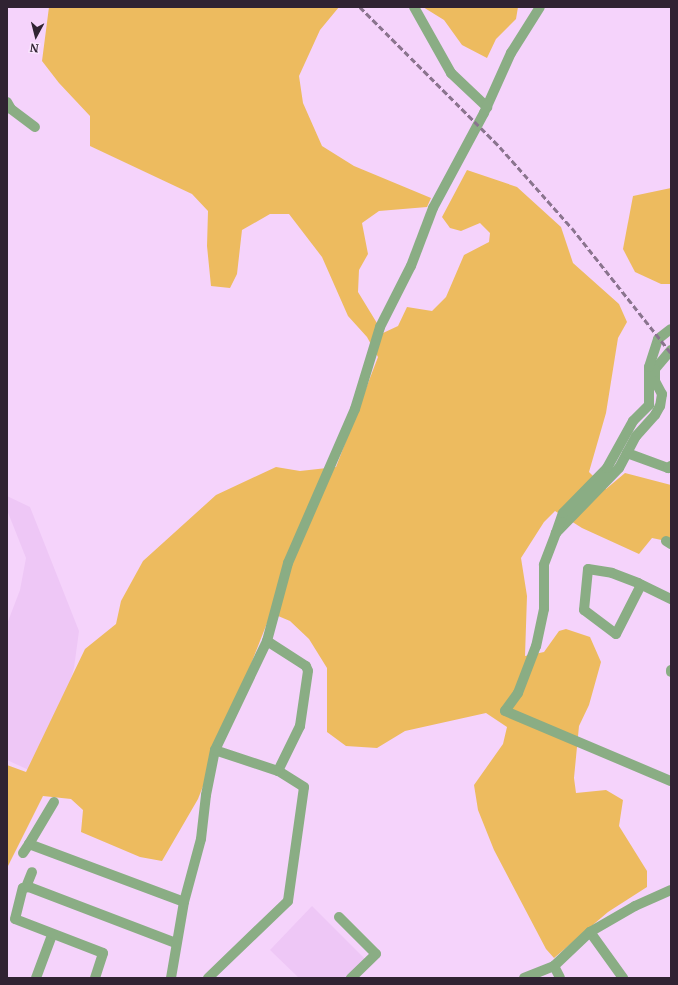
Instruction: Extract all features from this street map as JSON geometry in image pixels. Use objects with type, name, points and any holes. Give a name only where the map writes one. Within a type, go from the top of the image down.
[{"type":"street","points":[[414,7],[451,73],[485,110]]},
{"type":"street","points":[[171,978],[184,902],[201,839],[206,795],[215,750],[267,641],[288,563],[355,409],[380,327],[411,266],[433,208],[471,139],[511,52],[540,7]]},
{"type":"street","points":[[7,102],[12,109],[35,127]]},
{"type":"street","points":[[671,329],[658,339],[649,367],[649,405],[633,421],[613,458],[563,513],[544,565],[544,609],[536,646],[518,693],[505,711],[671,781]]},
{"type":"street","points":[[667,394],[655,380],[655,369],[671,350]]},
{"type":"street","points":[[650,392],[667,394]]},
{"type":"street","points":[[556,533],[619,468],[640,430],[655,415],[667,394]]},
{"type":"street","points":[[627,453],[668,468],[671,466]]},
{"type":"street","points":[[641,584],[616,634],[584,610],[588,569],[612,572],[641,584],[671,599]]},
{"type":"street","points":[[267,641],[306,666],[308,671],[300,726],[278,771]]},
{"type":"street","points":[[209,978],[288,901],[304,787],[278,771],[215,750]]},
{"type":"street","points":[[23,853],[54,802]]},
{"type":"street","points":[[29,844],[184,902]]},
{"type":"street","points":[[32,872],[26,887],[21,894],[15,919],[52,935],[103,953],[95,978]]},
{"type":"street","points":[[26,887],[176,943]]},
{"type":"street","points":[[524,978],[554,966],[590,932],[635,906],[671,890]]},
{"type":"street","points":[[339,916],[376,954],[351,978]]},
{"type":"street","points":[[590,932],[623,978]]},
{"type":"street","points":[[36,978],[52,935]]},
{"type":"street","points":[[554,966],[560,978]]},
{"type":"shaded area","points":[[49,7],[339,7],[320,30],[299,76],[303,103],[322,146],[354,166],[431,198],[427,207],[379,211],[362,223],[368,254],[359,270],[358,292],[383,333],[398,326],[407,307],[432,311],[446,297],[464,255],[489,242],[490,233],[480,223],[461,231],[450,228],[442,217],[467,170],[517,187],[561,227],[573,263],[619,304],[627,322],[618,338],[606,413],[589,472],[606,489],[625,473],[671,485],[671,542],[652,538],[639,554],[582,528],[555,511],[544,522],[521,558],[527,596],[525,656],[544,652],[559,631],[566,629],[590,637],[601,662],[589,705],[579,726],[574,778],[576,793],[606,790],[623,800],[619,826],[647,871],[647,887],[608,912],[554,958],[546,949],[494,850],[478,810],[474,785],[503,744],[507,727],[486,713],[405,731],[377,748],[346,746],[327,732],[327,668],[309,639],[290,621],[271,613],[198,799],[162,861],[140,857],[81,832],[83,810],[71,799],[43,796],[7,868],[7,765],[26,772],[85,649],[116,624],[121,601],[143,561],[216,495],[276,467],[300,471],[336,467],[378,357],[367,337],[348,316],[322,257],[289,214],[270,214],[242,230],[237,274],[230,288],[211,286],[207,246],[208,211],[192,194],[90,146],[90,116],[59,83],[42,61]]},
{"type":"shaded area","points":[[423,7],[518,7],[516,19],[496,39],[487,58],[462,45],[444,20]]},
{"type":"shaded area","points":[[671,188],[671,284],[661,284],[635,272],[623,249],[633,196]]},
{"type":"shaded area","points":[[7,496],[30,507],[79,631],[74,668],[65,700],[31,771],[7,760],[7,624],[20,590],[26,558],[7,510]]},
{"type":"shaded area","points":[[312,906],[366,960],[347,978],[299,978],[270,950]]},
{"type":"railway","points":[[360,7],[500,147],[572,228],[671,353]]}]
